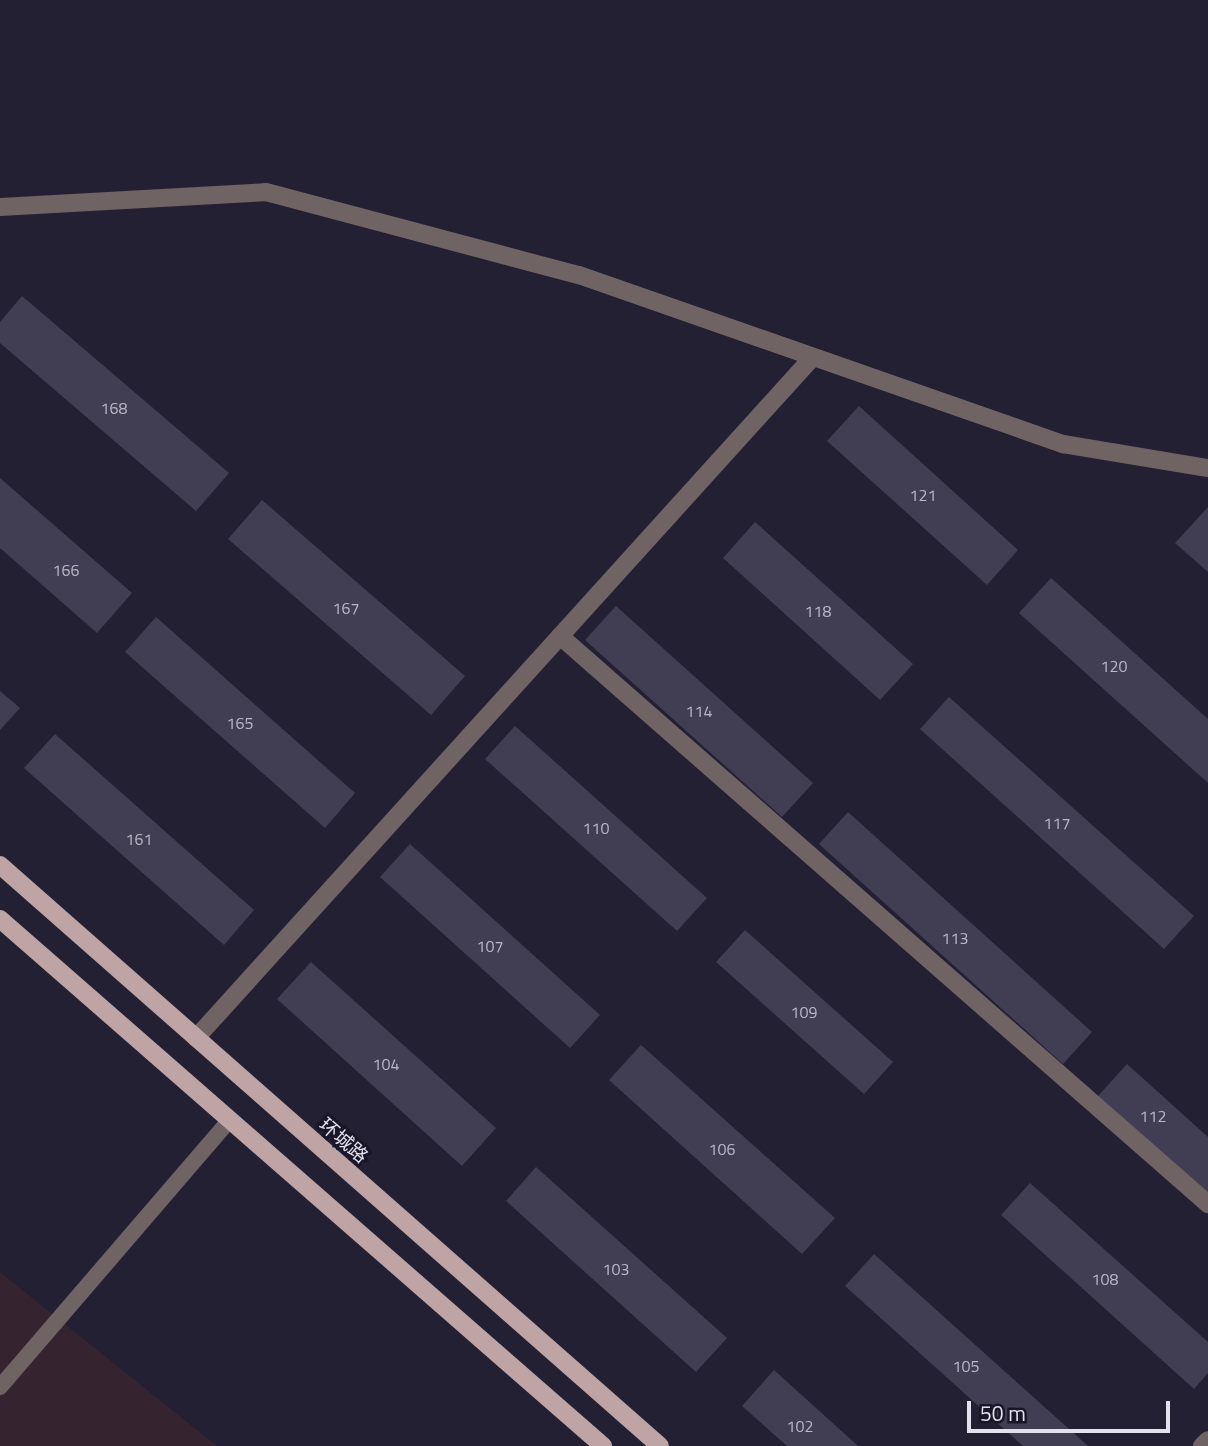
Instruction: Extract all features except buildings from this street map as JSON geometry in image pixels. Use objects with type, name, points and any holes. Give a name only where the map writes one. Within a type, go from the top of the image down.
[{"type":"main road","name":"环城路","points":[[0,865],[660,1446]]},
{"type":"main road","points":[[0,919],[603,1446]]},
{"type":"street","points":[[0,208],[266,192],[579,275],[1063,443],[1208,468]]},
{"type":"street","points":[[196,1038],[812,358]]},
{"type":"street","points":[[560,636],[1208,1204]]},
{"type":"street","points":[[1202,1446],[1208,1440]]},
{"type":"lane","points":[[0,1387],[230,1120]]},
{"type":"shaded area","points":[[0,1272],[217,1446],[0,1446]]}]
